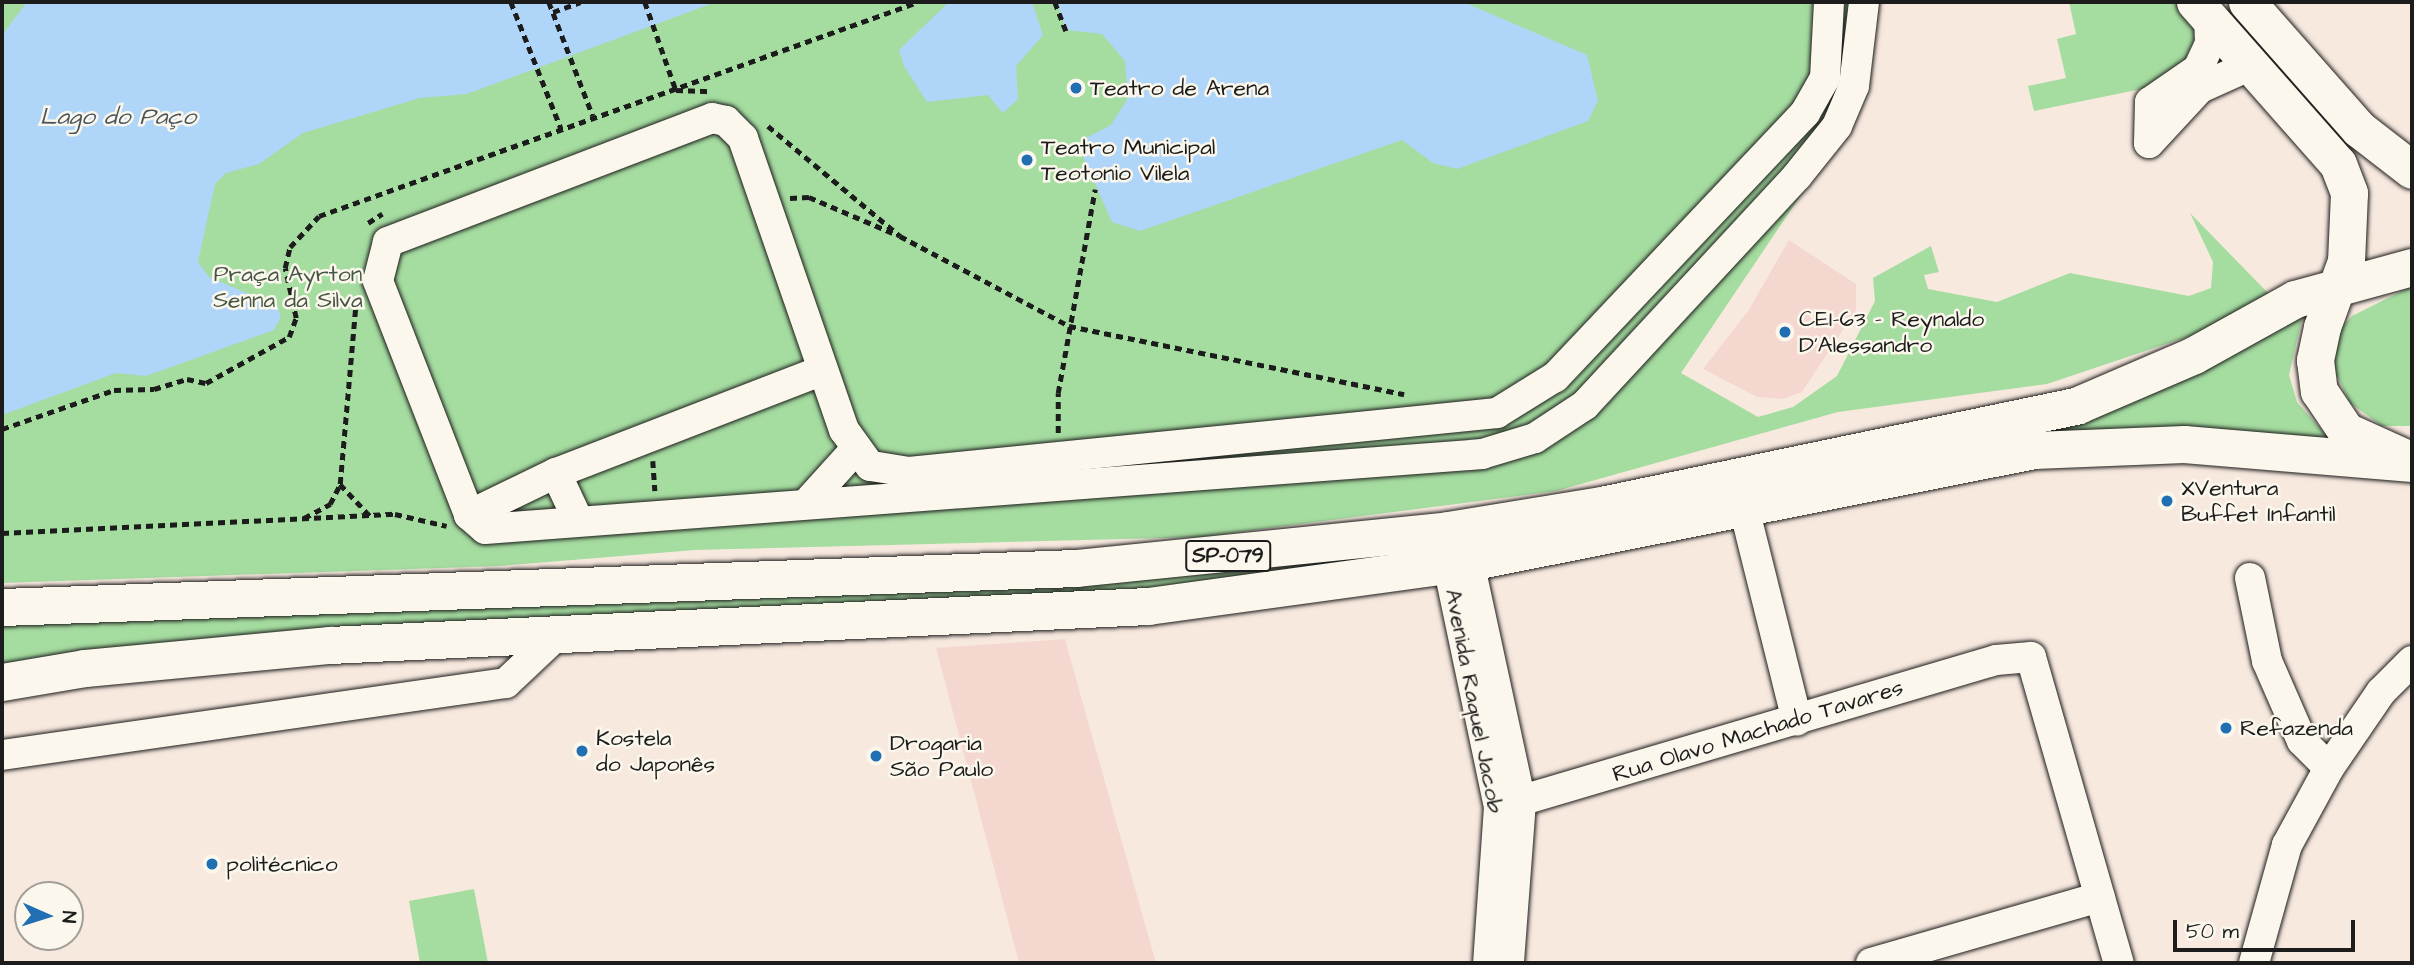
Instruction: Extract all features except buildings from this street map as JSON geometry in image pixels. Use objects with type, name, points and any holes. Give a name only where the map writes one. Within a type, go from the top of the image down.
[{"type":"main road","points":[[2247,2],[2359,129],[2412,170]]},
{"type":"main road","points":[[2202,10],[2338,164],[2346,183],[2346,261],[2324,321],[2315,360],[2319,391],[2330,414],[2346,431],[2412,461]]},
{"type":"main road","name":"SP-079","points":[[2,607],[1076,568],[1448,530],[1619,502],[2078,405],[2183,361],[2295,299],[2412,267]]},
{"type":"main road","points":[[2324,321],[2374,278]]},
{"type":"main road","name":"SP-079","points":[[2,682],[317,646],[1091,612],[1458,564],[2060,449],[2184,444],[2412,461]]},
{"type":"street","points":[[1829,2],[1825,78],[1805,113],[1555,377],[1497,413],[909,472],[862,458],[823,370],[743,138],[726,121],[712,118],[398,239],[381,252],[377,281],[469,515],[485,530],[578,520],[1482,454],[1535,438],[1585,405],[1837,126],[1854,86],[1864,2]]},
{"type":"street","points":[[2202,10],[2210,43],[2198,69],[2150,102],[2149,144],[2200,88],[2251,65]]},
{"type":"street","points":[[469,515],[556,473],[823,370]]},
{"type":"street","points":[[806,504],[862,458]]},
{"type":"street","points":[[556,473],[578,520]]},
{"type":"street","points":[[1744,508],[1797,720]]},
{"type":"street","name":"Avenida Raquel Jacob","points":[[1458,564],[1510,805],[1509,963]]},
{"type":"street","points":[[2250,578],[2267,662],[2302,741],[2329,768]]},
{"type":"street","points":[[2,755],[506,683],[558,634]]},
{"type":"street","name":"Rua Olavo Machado Tavares","points":[[1510,805],[2018,655],[2031,657],[2045,688],[2100,897]]},
{"type":"street","points":[[2254,963],[2287,845],[2329,768],[2381,692],[2412,661]]},
{"type":"street","name":"Avenida Raquel Jacob","points":[[1489,963],[1510,805]]},
{"type":"street","points":[[1871,963],[2100,897],[2119,963]]},
{"type":"path","points":[[511,2],[537,74],[561,128]]},
{"type":"path","points":[[549,2],[593,116]]},
{"type":"path","points":[[553,12],[580,2]]},
{"type":"path","points":[[645,2],[676,90],[718,93]]},
{"type":"path","points":[[1055,2],[1066,31]]},
{"type":"path","points":[[761,121],[900,236]]},
{"type":"path","points":[[1058,458],[1058,393],[1095,189]]},
{"type":"path","points":[[765,199],[809,197],[900,236],[1069,326],[1416,397]]},
{"type":"path","points":[[364,234],[371,216],[382,214],[398,239]]},
{"type":"path","points":[[303,519],[330,504],[340,484],[356,296]]},
{"type":"path","points":[[651,436],[657,514]]},
{"type":"path","points":[[340,484],[370,516]]},
{"type":"shaded area","name":"CEI-63 - Reynaldo D'Alessandro","points":[[1789,240],[1856,284],[1856,310],[1802,392],[1783,399],[1757,397],[1703,369],[1748,311]]},
{"type":"shaded area","points":[[1065,639],[1156,963],[1019,963],[936,648]]},
{"type":"green space","name":"Praça Ayrton Senna da Silva","points":[[2,2],[1871,2],[1807,186],[1681,373],[1758,417],[1793,407],[1837,376],[1875,301],[1873,278],[1931,246],[1939,272],[1924,275],[1928,289],[1997,302],[2070,273],[2189,296],[2211,288],[2213,262],[2190,213],[2269,294],[2196,334],[2047,384],[1838,412],[1556,491],[1201,537],[695,550],[500,566],[2,583]]},
{"type":"green space","points":[[2069,2],[2180,2],[2198,35],[2194,56],[2151,87],[2034,111],[2028,86],[2066,78],[2057,39],[2076,34]]},
{"type":"green space","points":[[2412,286],[2412,426],[2382,426],[2350,403],[2331,363],[2338,331],[2352,316]]},
{"type":"green space","points":[[2304,310],[2289,375],[2297,402],[2325,434],[2313,442],[2205,435],[1270,581],[2,670],[2,622],[834,590],[1836,467]]},
{"type":"green space","points":[[474,889],[488,963],[420,963],[409,901]]},
{"type":"water","name":"Lago do Paço","points":[[27,2],[716,2],[467,94],[420,98],[303,133],[259,164],[226,173],[215,184],[198,262],[209,277],[277,306],[281,317],[274,330],[146,376],[116,373],[2,415],[2,35]]},
{"type":"water","points":[[949,2],[1032,2],[1043,35],[1016,66],[1018,99],[1003,113],[988,95],[927,102],[904,66],[899,50]]},
{"type":"water","points":[[1057,2],[1463,2],[1587,55],[1598,101],[1588,121],[1457,169],[1433,163],[1402,140],[1140,231],[1112,222],[1082,154],[1084,139],[1111,125],[1128,98],[1125,61],[1102,34],[1066,30]]},
{"type":"place","name":"Teatro de Arena","points":[[1076,88]]},
{"type":"place","name":"Teatro Municipal Teotonio Vilela","points":[[1027,160]]},
{"type":"place","name":"CEI-63 - Reynaldo D'Alessandro","points":[[1785,332]]},
{"type":"place","name":"XVentura Buffet Infantil","points":[[2167,501]]},
{"type":"place","name":"Refazenda","points":[[2226,728]]},
{"type":"place","name":"Kostela do Japonês","points":[[582,751]]},
{"type":"place","name":"Drogaria São Paulo","points":[[876,756]]},
{"type":"place","name":"politécnico","points":[[212,864]]}]
